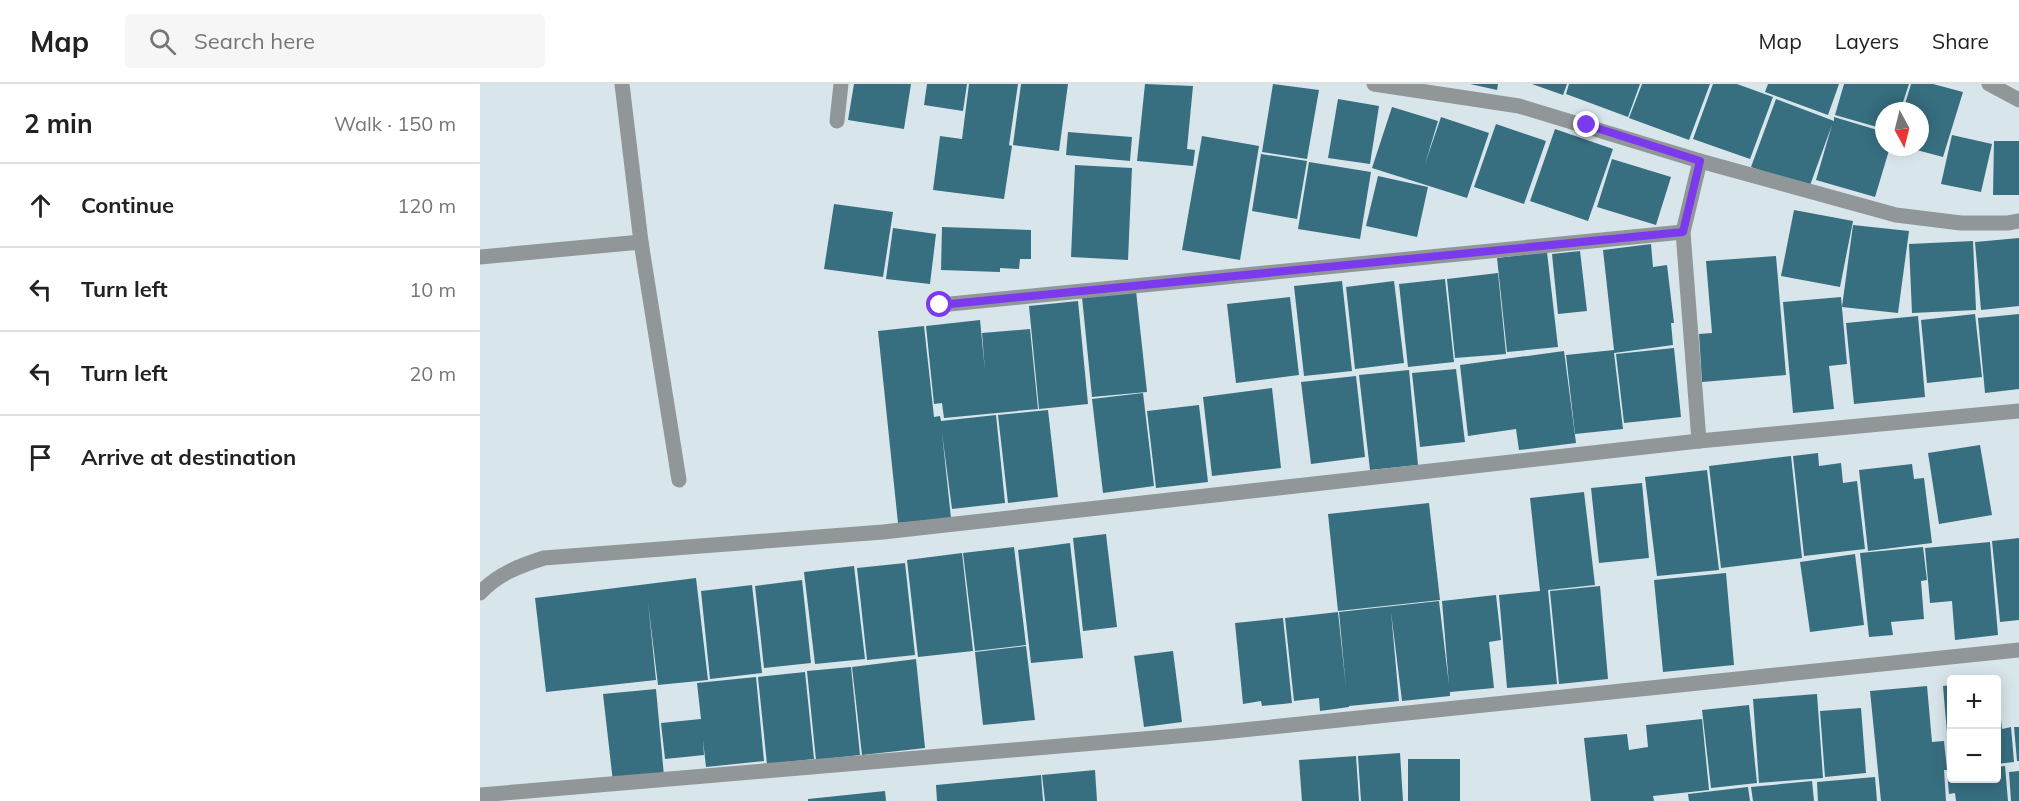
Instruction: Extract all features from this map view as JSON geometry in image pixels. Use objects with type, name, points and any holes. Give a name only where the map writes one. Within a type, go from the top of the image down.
[{"type":"street","points":[[622,84],[641,242],[679,480]]},
{"type":"street","points":[[837,121],[841,84]]},
{"type":"street","points":[[1374,84],[1519,106],[1700,161],[1896,215],[1961,223],[2019,221]]},
{"type":"street","points":[[1989,84],[2019,100]]},
{"type":"street","points":[[1699,441],[1683,232],[1700,161]]},
{"type":"street","points":[[940,305],[1683,232]]},
{"type":"street","points":[[480,257],[641,242]]},
{"type":"street","points":[[480,593],[492,580],[514,568],[544,558],[883,532],[1699,441],[2019,411]]},
{"type":"street","points":[[480,795],[1213,733],[2019,650]]},
{"type":"building","points":[[854,84],[911,84],[904,129],[848,120]]},
{"type":"building","points":[[927,84],[967,84],[963,111],[924,105]]},
{"type":"building","points":[[969,84],[1018,84],[1004,199],[933,190],[940,136],[962,139]]},
{"type":"building","points":[[1021,84],[1068,84],[1059,151],[1013,145]]},
{"type":"building","points":[[1145,84],[1193,86],[1187,149],[1195,150],[1193,166],[1137,161]]},
{"type":"building","points":[[1273,84],[1319,90],[1307,159],[1262,152]]},
{"type":"building","points":[[1470,84],[1498,84],[1497,90]]},
{"type":"building","points":[[1532,84],[1567,84],[1563,95]]},
{"type":"building","points":[[1569,84],[1640,84],[1628,117],[1566,94]]},
{"type":"building","points":[[1642,84],[1710,84],[1689,140],[1629,118]]},
{"type":"building","points":[[1713,84],[1737,84],[1773,97],[1750,159],[1693,139]]},
{"type":"building","points":[[1768,84],[1839,84],[1828,115],[1765,92]]},
{"type":"building","points":[[1844,84],[1909,84],[1903,102],[1875,102],[1875,126],[1835,115]]},
{"type":"building","points":[[1911,84],[1933,84],[1963,92],[1943,157],[1929,153],[1929,102],[1906,102]]},
{"type":"building","points":[[1338,99],[1379,106],[1370,164],[1328,158]]},
{"type":"building","points":[[1776,99],[1834,121],[1834,117],[1875,129],[1875,156],[1887,156],[1875,197],[1816,180],[1832,125],[1809,188],[1751,167]]},
{"type":"building","points":[[1392,107],[1438,121],[1425,164],[1441,117],[1489,133],[1467,198],[1372,168]]},
{"type":"building","points":[[1496,124],[1546,141],[1524,204],[1474,187]]},
{"type":"building","points":[[1555,129],[1613,149],[1588,221],[1530,201]]},
{"type":"building","points":[[1068,132],[1132,137],[1130,161],[1066,155]]},
{"type":"building","points":[[1952,135],[1992,144],[1981,192],[1941,184]]},
{"type":"building","points":[[1202,136],[1259,146],[1240,260],[1182,250]]},
{"type":"building","points":[[1994,141],[2019,141],[2019,195],[1993,195]]},
{"type":"building","points":[[1261,154],[1307,161],[1297,219],[1252,211]]},
{"type":"building","points":[[1612,159],[1671,177],[1656,225],[1597,207]]},
{"type":"building","points":[[1309,162],[1371,172],[1360,239],[1298,229]]},
{"type":"building","points":[[1075,165],[1132,168],[1128,260],[1071,257]]},
{"type":"building","points":[[1378,176],[1428,187],[1417,237],[1366,226]]},
{"type":"building","points":[[834,204],[893,212],[883,277],[824,269]]},
{"type":"building","points":[[1794,210],[1853,221],[1840,287],[1781,276]]},
{"type":"building","points":[[1853,225],[1909,231],[1898,313],[1842,307]]},
{"type":"building","points":[[942,227],[1031,230],[1031,259],[1020,259],[1019,269],[1000,268],[1000,272],[941,270]]},
{"type":"building","points":[[893,228],[936,234],[930,284],[886,279]]},
{"type":"building","points":[[2019,238],[2019,306],[1981,310],[1975,242]]},
{"type":"building","points":[[1973,241],[1976,310],[1912,313],[1909,244]]},
{"type":"building","points":[[1651,244],[1653,267],[1667,265],[1674,323],[1671,323],[1673,345],[1614,353],[1623,429],[1575,434],[1566,355],[1614,350],[1603,250]]},
{"type":"building","points":[[1580,251],[1587,311],[1558,314],[1552,254]]},
{"type":"building","points":[[1547,252],[1558,347],[1507,352],[1497,258]]},
{"type":"building","points":[[1776,256],[1786,375],[1702,382],[1699,334],[1712,333],[1706,261]]},
{"type":"building","points":[[1498,273],[1506,354],[1455,358],[1447,279]]},
{"type":"building","points":[[1445,279],[1454,362],[1408,367],[1399,284]]},
{"type":"building","points":[[1342,281],[1352,371],[1304,376],[1294,286]]},
{"type":"building","points":[[1394,281],[1404,363],[1355,369],[1346,287]]},
{"type":"building","points":[[1136,291],[1147,392],[1092,397],[1082,297]]},
{"type":"building","points":[[1290,297],[1299,375],[1236,383],[1227,304]]},
{"type":"building","points":[[1841,297],[1847,364],[1829,366],[1834,409],[1793,413],[1783,302]]},
{"type":"building","points":[[1078,301],[1088,404],[1039,409],[1029,306]]},
{"type":"building","points":[[1975,314],[1982,377],[1927,383],[1921,320]]},
{"type":"building","points":[[2019,314],[2019,389],[1985,393],[1978,318]]},
{"type":"building","points":[[1918,316],[1925,397],[1854,404],[1846,323]]},
{"type":"building","points":[[980,320],[985,371],[982,333],[1030,329],[1038,409],[944,418],[942,403],[934,404],[926,326]]},
{"type":"building","points":[[924,326],[934,417],[940,416],[941,421],[996,415],[1005,503],[952,509],[942,433],[951,518],[898,523],[878,331]]},
{"type":"building","points":[[1674,348],[1681,417],[1624,423],[1616,354]]},
{"type":"building","points":[[1564,351],[1576,443],[1519,450],[1516,429],[1468,436],[1460,365]]},
{"type":"building","points":[[1456,369],[1465,442],[1420,447],[1412,373]]},
{"type":"building","points":[[1409,370],[1418,465],[1370,470],[1359,375]]},
{"type":"building","points":[[1356,376],[1365,457],[1311,464],[1301,382]]},
{"type":"building","points":[[1272,388],[1281,468],[1212,476],[1203,397]]},
{"type":"building","points":[[1143,393],[1154,486],[1103,493],[1092,399]]},
{"type":"building","points":[[1199,405],[1208,482],[1156,488],[1147,411]]},
{"type":"building","points":[[1048,410],[1058,497],[1008,503],[998,415]]},
{"type":"building","points":[[1980,445],[1992,515],[1939,524],[1928,453]]},
{"type":"building","points":[[1818,453],[1819,466],[1841,463],[1843,483],[1857,481],[1865,549],[1804,556],[1793,456]]},
{"type":"building","points":[[1791,456],[1802,558],[1721,568],[1709,466]]},
{"type":"building","points":[[1912,464],[1914,479],[1924,478],[1932,543],[1868,551],[1859,470]]},
{"type":"building","points":[[1707,470],[1719,570],[1657,576],[1645,477]]},
{"type":"building","points":[[1642,483],[1649,558],[1599,563],[1591,488]]},
{"type":"building","points":[[1584,492],[1595,585],[1548,590],[1557,684],[1507,688],[1499,595],[1540,591],[1530,498]]},
{"type":"building","points":[[1429,503],[1440,600],[1338,611],[1328,514]]},
{"type":"building","points":[[1106,534],[1117,627],[1083,631],[1073,538]]},
{"type":"building","points":[[2019,538],[2019,620],[2000,622],[1992,541]]},
{"type":"building","points":[[1990,542],[1998,635],[1955,640],[1952,601],[1930,603],[1925,548]]},
{"type":"building","points":[[1070,543],[1083,658],[1031,663],[1018,550]]},
{"type":"building","points":[[1014,547],[1026,645],[975,651],[963,553]]},
{"type":"building","points":[[1923,547],[1927,580],[1921,581],[1924,619],[1891,622],[1893,635],[1869,637],[1860,553]]},
{"type":"building","points":[[962,553],[973,651],[918,657],[907,560]]},
{"type":"building","points":[[1855,554],[1864,625],[1810,632],[1800,562]]},
{"type":"building","points":[[905,563],[915,655],[867,660],[857,568]]},
{"type":"building","points":[[854,566],[865,659],[815,664],[804,572]]},
{"type":"building","points":[[1726,573],[1734,665],[1663,672],[1654,580]]},
{"type":"building","points":[[696,578],[708,680],[658,685],[648,602],[656,680],[546,692],[535,598]]},
{"type":"building","points":[[802,580],[811,663],[764,668],[755,586]]},
{"type":"building","points":[[752,585],[762,673],[710,679],[701,591]]},
{"type":"building","points":[[1600,586],[1608,679],[1559,684],[1550,591]]},
{"type":"building","points":[[1496,595],[1501,640],[1489,642],[1494,688],[1450,692],[1450,696],[1402,701],[1391,612],[1399,701],[1320,711],[1319,698],[1294,701],[1285,618],[1338,612],[1346,688],[1339,612],[1439,601],[1449,685],[1442,601]]},
{"type":"building","points":[[1283,618],[1292,703],[1262,706],[1261,701],[1243,704],[1235,623]]},
{"type":"building","points":[[1026,646],[1035,720],[983,725],[975,652]]},
{"type":"building","points":[[1173,651],[1182,722],[1144,727],[1134,656]]},
{"type":"building","points":[[916,659],[925,748],[862,755],[852,667]]},
{"type":"building","points":[[851,667],[860,755],[816,760],[807,671]]},
{"type":"building","points":[[805,672],[814,759],[767,764],[758,677]]},
{"type":"building","points":[[756,677],[764,761],[706,767],[703,740],[704,755],[665,759],[661,723],[701,719],[697,683]]},
{"type":"building","points":[[1927,686],[1932,742],[1944,741],[1947,770],[1944,770],[1946,801],[1881,801],[1870,691]]},
{"type":"building","points":[[1943,686],[1947,686],[1947,733]]},
{"type":"building","points":[[656,689],[664,776],[613,782],[603,694]]},
{"type":"building","points":[[1817,694],[1823,778],[1759,783],[1753,699]]},
{"type":"building","points":[[1749,705],[1757,783],[1711,788],[1702,710]]},
{"type":"building","points":[[1861,708],[1866,773],[1825,777],[1820,711]]},
{"type":"building","points":[[1702,719],[1709,790],[1653,796],[1654,801],[1591,801],[1584,738],[1627,734],[1629,750],[1648,747],[1646,725]]},
{"type":"building","points":[[2001,720],[2002,729],[2011,727],[2014,762],[2001,763]]},
{"type":"building","points":[[2014,727],[2019,727],[2019,761],[2017,761]]},
{"type":"building","points":[[1400,753],[1403,801],[1361,801],[1358,756]]},
{"type":"building","points":[[1356,756],[1359,801],[1302,801],[1299,760]]},
{"type":"building","points":[[1408,759],[1460,759],[1460,801],[1408,801]]},
{"type":"building","points":[[2001,766],[2005,766],[2008,801],[1956,801],[1955,793],[1949,794],[1948,783],[2001,783]]},
{"type":"building","points":[[1095,770],[1097,801],[1045,801],[1042,775]]},
{"type":"building","points":[[2019,771],[2019,801],[2011,801],[2009,772]]},
{"type":"building","points":[[1041,775],[1043,801],[937,801],[936,785]]},
{"type":"building","points":[[1875,777],[1877,801],[1818,801],[1817,782]]},
{"type":"building","points":[[1812,781],[1814,801],[1753,801],[1751,787]]},
{"type":"building","points":[[1748,787],[1750,801],[1689,801],[1688,794]]},
{"type":"building","points":[[885,791],[886,801],[808,801],[808,799]]},
{"type":"route","points":[[940,305],[1683,232],[1700,161],[1587,125]]}]
